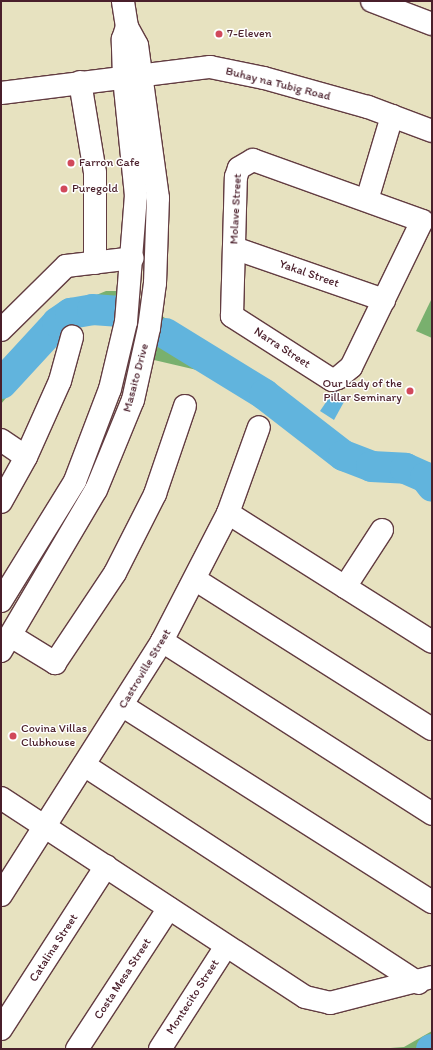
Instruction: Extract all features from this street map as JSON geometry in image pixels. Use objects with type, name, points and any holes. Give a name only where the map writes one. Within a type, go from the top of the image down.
[{"type":"street","points":[[123,1],[127,27],[134,37],[133,76]]},
{"type":"street","points":[[372,1],[432,24]]},
{"type":"street","name":"Buhay na Tubig Road","points":[[1,93],[80,82],[210,68],[264,78],[392,116],[432,131]]},
{"type":"street","name":"Masaito Drive","points":[[1,601],[75,481],[110,389],[126,322],[133,258],[136,196],[133,76]]},
{"type":"street","name":"Masaito Drive","points":[[6,644],[96,490],[133,400],[149,328],[155,283],[158,198],[133,76]]},
{"type":"street","points":[[80,82],[95,173],[95,263]]},
{"type":"street","points":[[367,200],[392,116]]},
{"type":"street","name":"Molave Street","points":[[232,316],[236,178],[239,168],[245,162],[262,161],[422,221],[351,367]]},
{"type":"street","name":"Yakal Street","points":[[234,248],[384,300]]},
{"type":"street","points":[[1,330],[66,266],[133,258]]},
{"type":"street","name":"Narra Street","points":[[232,316],[332,380],[343,376],[351,367]]},
{"type":"street","points":[[126,322],[149,328]]},
{"type":"street","points":[[1,502],[26,458],[60,381],[72,337]]},
{"type":"street","points":[[6,644],[55,663],[115,572],[155,494],[185,406]]},
{"type":"street","name":"Castroville Street","points":[[1,895],[123,706],[196,580],[228,513],[259,427]]},
{"type":"street","points":[[1,440],[26,458]]},
{"type":"street","points":[[228,513],[432,642]]},
{"type":"street","points":[[345,587],[382,530]]},
{"type":"street","points":[[196,580],[432,729]]},
{"type":"street","points":[[162,641],[432,814]]},
{"type":"street","points":[[123,706],[432,902]]},
{"type":"street","points":[[84,765],[425,980]]},
{"type":"street","points":[[1,798],[305,997],[330,1003],[425,980]]},
{"type":"street","name":"Catalina Street","points":[[1,1029],[106,866]]},
{"type":"street","name":"Costa Mesa Street","points":[[77,1049],[169,908]]},
{"type":"street","name":"Montecito Street","points":[[160,1049],[226,946]]},
{"type":"green space","points":[[106,291],[122,291],[120,322],[80,324],[64,328],[1,404],[1,364],[11,353],[50,314]]},
{"type":"green space","points":[[432,298],[432,338],[416,331]]},
{"type":"green space","points":[[162,316],[360,451],[419,466],[432,475],[432,503],[417,480],[341,471],[274,409],[237,386],[214,374],[154,360]]},
{"type":"green space","points":[[432,1031],[432,1049],[377,1049],[404,1047]]},
{"type":"water","points":[[335,389],[345,400],[334,420],[320,411]]},
{"type":"waterway","points":[[1,383],[57,322],[70,313],[92,309],[120,311]]},
{"type":"waterway","points":[[165,333],[264,394],[343,455],[371,466],[405,468],[425,477],[432,486]]},
{"type":"place","name":"7-Eleven","points":[[219,34]]},
{"type":"place","name":"Farron Cafe","points":[[71,163]]},
{"type":"place","name":"Puregold","points":[[64,189]]},
{"type":"place","name":"Our Lady of the Pillar Seminary","points":[[410,391]]},
{"type":"place","name":"Covina Villas Clubhouse","points":[[13,736]]}]
